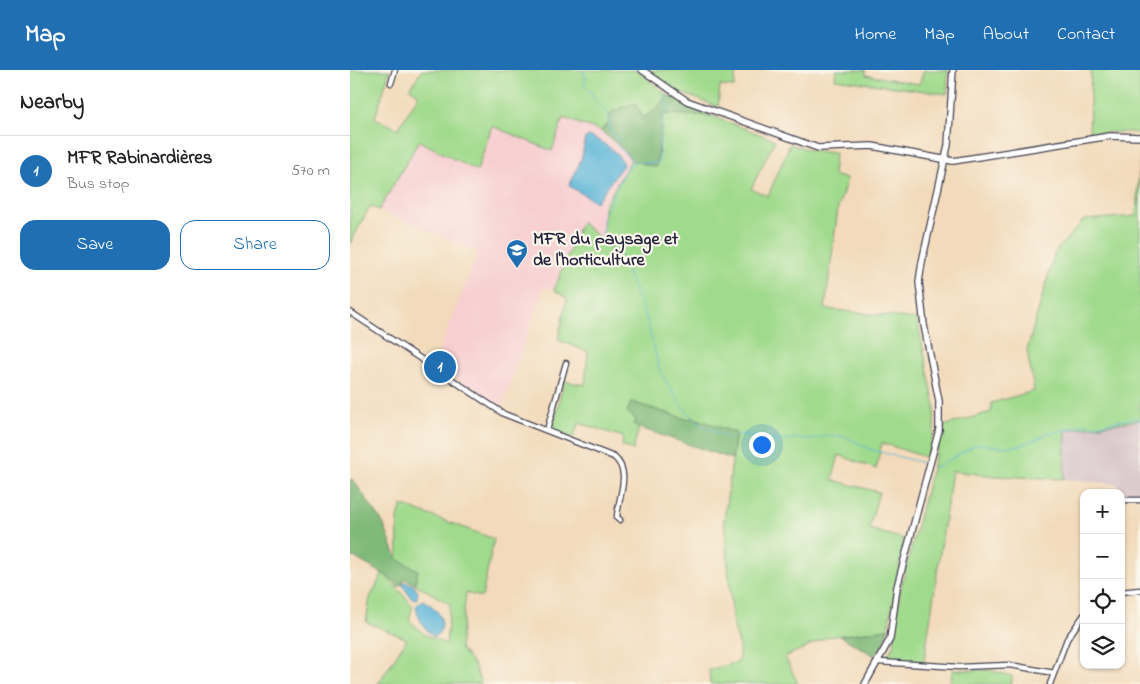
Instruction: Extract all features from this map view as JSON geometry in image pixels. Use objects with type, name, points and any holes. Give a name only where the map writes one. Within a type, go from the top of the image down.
[{"type":"street","points":[[391,83],[395,70]]},
{"type":"street","points":[[642,70],[687,101],[808,146],[826,148],[872,146],[945,160],[954,160],[1110,136],[1140,137]]},
{"type":"street","points":[[865,684],[879,662],[890,639],[897,587],[939,430],[939,401],[924,325],[919,282],[945,160],[953,70]]},
{"type":"street","points":[[350,312],[504,414],[614,457],[620,463],[624,476],[617,517],[620,520]]},
{"type":"street","points":[[547,430],[566,363]]},
{"type":"street","points":[[1125,501],[1129,498],[1140,500]]},
{"type":"street","points":[[1125,592],[1140,590]]},
{"type":"street","points":[[1050,684],[1073,628],[1080,620]]},
{"type":"street","points":[[879,662],[959,667],[1010,665],[1054,673]]},
{"type":"shaded area","name":"MFR du paysage et de l'horticulture","points":[[563,118],[601,131],[623,149],[631,160],[604,205],[603,240],[580,223],[554,290],[544,287],[501,409],[434,364],[478,252],[379,210],[419,141],[492,126],[552,151]]},
{"type":"shaded area","points":[[1140,420],[1140,497],[1125,494],[1125,489],[1118,489],[1118,484],[1064,479],[1066,430]]},
{"type":"green space","points":[[350,70],[390,70],[375,118],[398,129],[419,95],[410,88],[422,70],[637,70],[666,94],[661,103],[650,114],[636,119],[609,122],[601,131],[563,118],[552,151],[492,126],[477,171],[419,141],[379,210],[370,206],[350,244]]},
{"type":"green space","points":[[648,70],[736,70],[734,87],[720,86],[718,107],[672,89]]},
{"type":"green space","points":[[836,70],[865,70],[866,75],[919,84],[924,70],[948,70],[947,94],[835,79]]},
{"type":"green space","points":[[1091,70],[1140,70],[1140,134],[1131,132],[1089,133]]},
{"type":"green space","points":[[666,94],[712,116],[663,114],[656,167],[631,160],[623,149],[601,131],[609,122],[611,112],[635,103],[643,118],[660,107]]},
{"type":"green space","points":[[663,114],[712,116],[775,140],[751,189],[768,196],[790,144],[810,150],[835,153],[833,175],[847,179],[838,208],[825,309],[917,319],[935,406],[934,430],[928,458],[882,443],[876,469],[839,455],[832,480],[879,492],[869,529],[904,539],[888,629],[828,637],[785,657],[798,684],[710,684],[709,670],[739,662],[739,645],[733,623],[724,520],[736,433],[694,418],[686,419],[631,402],[636,419],[634,426],[639,428],[633,450],[622,446],[623,437],[579,423],[573,438],[552,431],[564,381],[585,385],[588,352],[558,340],[567,298],[554,290],[581,222],[603,240],[604,206],[631,160],[656,167]]},
{"type":"green space","points":[[1140,155],[1140,420],[1066,430],[1064,479],[995,476],[952,471],[924,662],[886,659],[894,644],[900,591],[943,426],[991,412],[991,403],[1034,391],[1027,350],[1055,252],[1084,220],[1136,216]]},
{"type":"green space","points":[[631,402],[686,419],[694,418],[736,433],[732,459],[634,426],[636,419],[627,412]]},
{"type":"green space","points":[[350,479],[353,480],[383,523],[397,559],[418,570],[415,584],[405,579],[399,587],[383,574],[354,557],[350,558]]},
{"type":"green space","points":[[402,505],[494,539],[482,597],[466,593],[460,648],[474,665],[481,684],[378,684],[407,639],[366,622],[370,598],[383,572],[413,606],[409,620],[424,634],[446,644],[450,604],[415,584],[418,570],[397,559],[398,518]]},
{"type":"green space","points":[[888,629],[884,643],[875,656],[840,636]]},
{"type":"green space","points":[[952,670],[989,670],[1012,676],[1012,684],[951,684]]},
{"type":"water","points":[[589,136],[614,151],[623,165],[596,202],[569,186],[582,157],[585,138]]},
{"type":"water","points":[[405,582],[413,585],[418,592],[417,599],[411,598],[402,584]]},
{"type":"water","points":[[422,600],[432,606],[442,621],[440,632],[435,637],[425,628],[416,610],[416,606]]},
{"type":"waterway","points":[[583,70],[586,78],[584,84],[608,115],[610,132],[618,137],[618,147],[633,161]]},
{"type":"waterway","points":[[664,96],[669,107],[665,112],[661,126],[659,163],[633,162],[632,166],[627,166],[605,213],[603,222],[604,243],[616,251],[626,264],[628,275],[646,317],[660,371],[682,407],[702,426],[729,438],[742,434],[777,441],[800,438],[810,440],[830,435],[846,437],[872,450],[927,464]]},
{"type":"waterway","points":[[933,466],[936,467],[977,444],[1006,447],[1022,445],[1044,436],[1046,432],[1052,433],[1087,424],[1091,426],[1134,418],[1140,420]]},
{"type":"place","name":"MFR du paysage et de l'horticulture","points":[[517,269]]},
{"type":"place","name":"MFR Rabinardières","points":[[440,367]]}]
